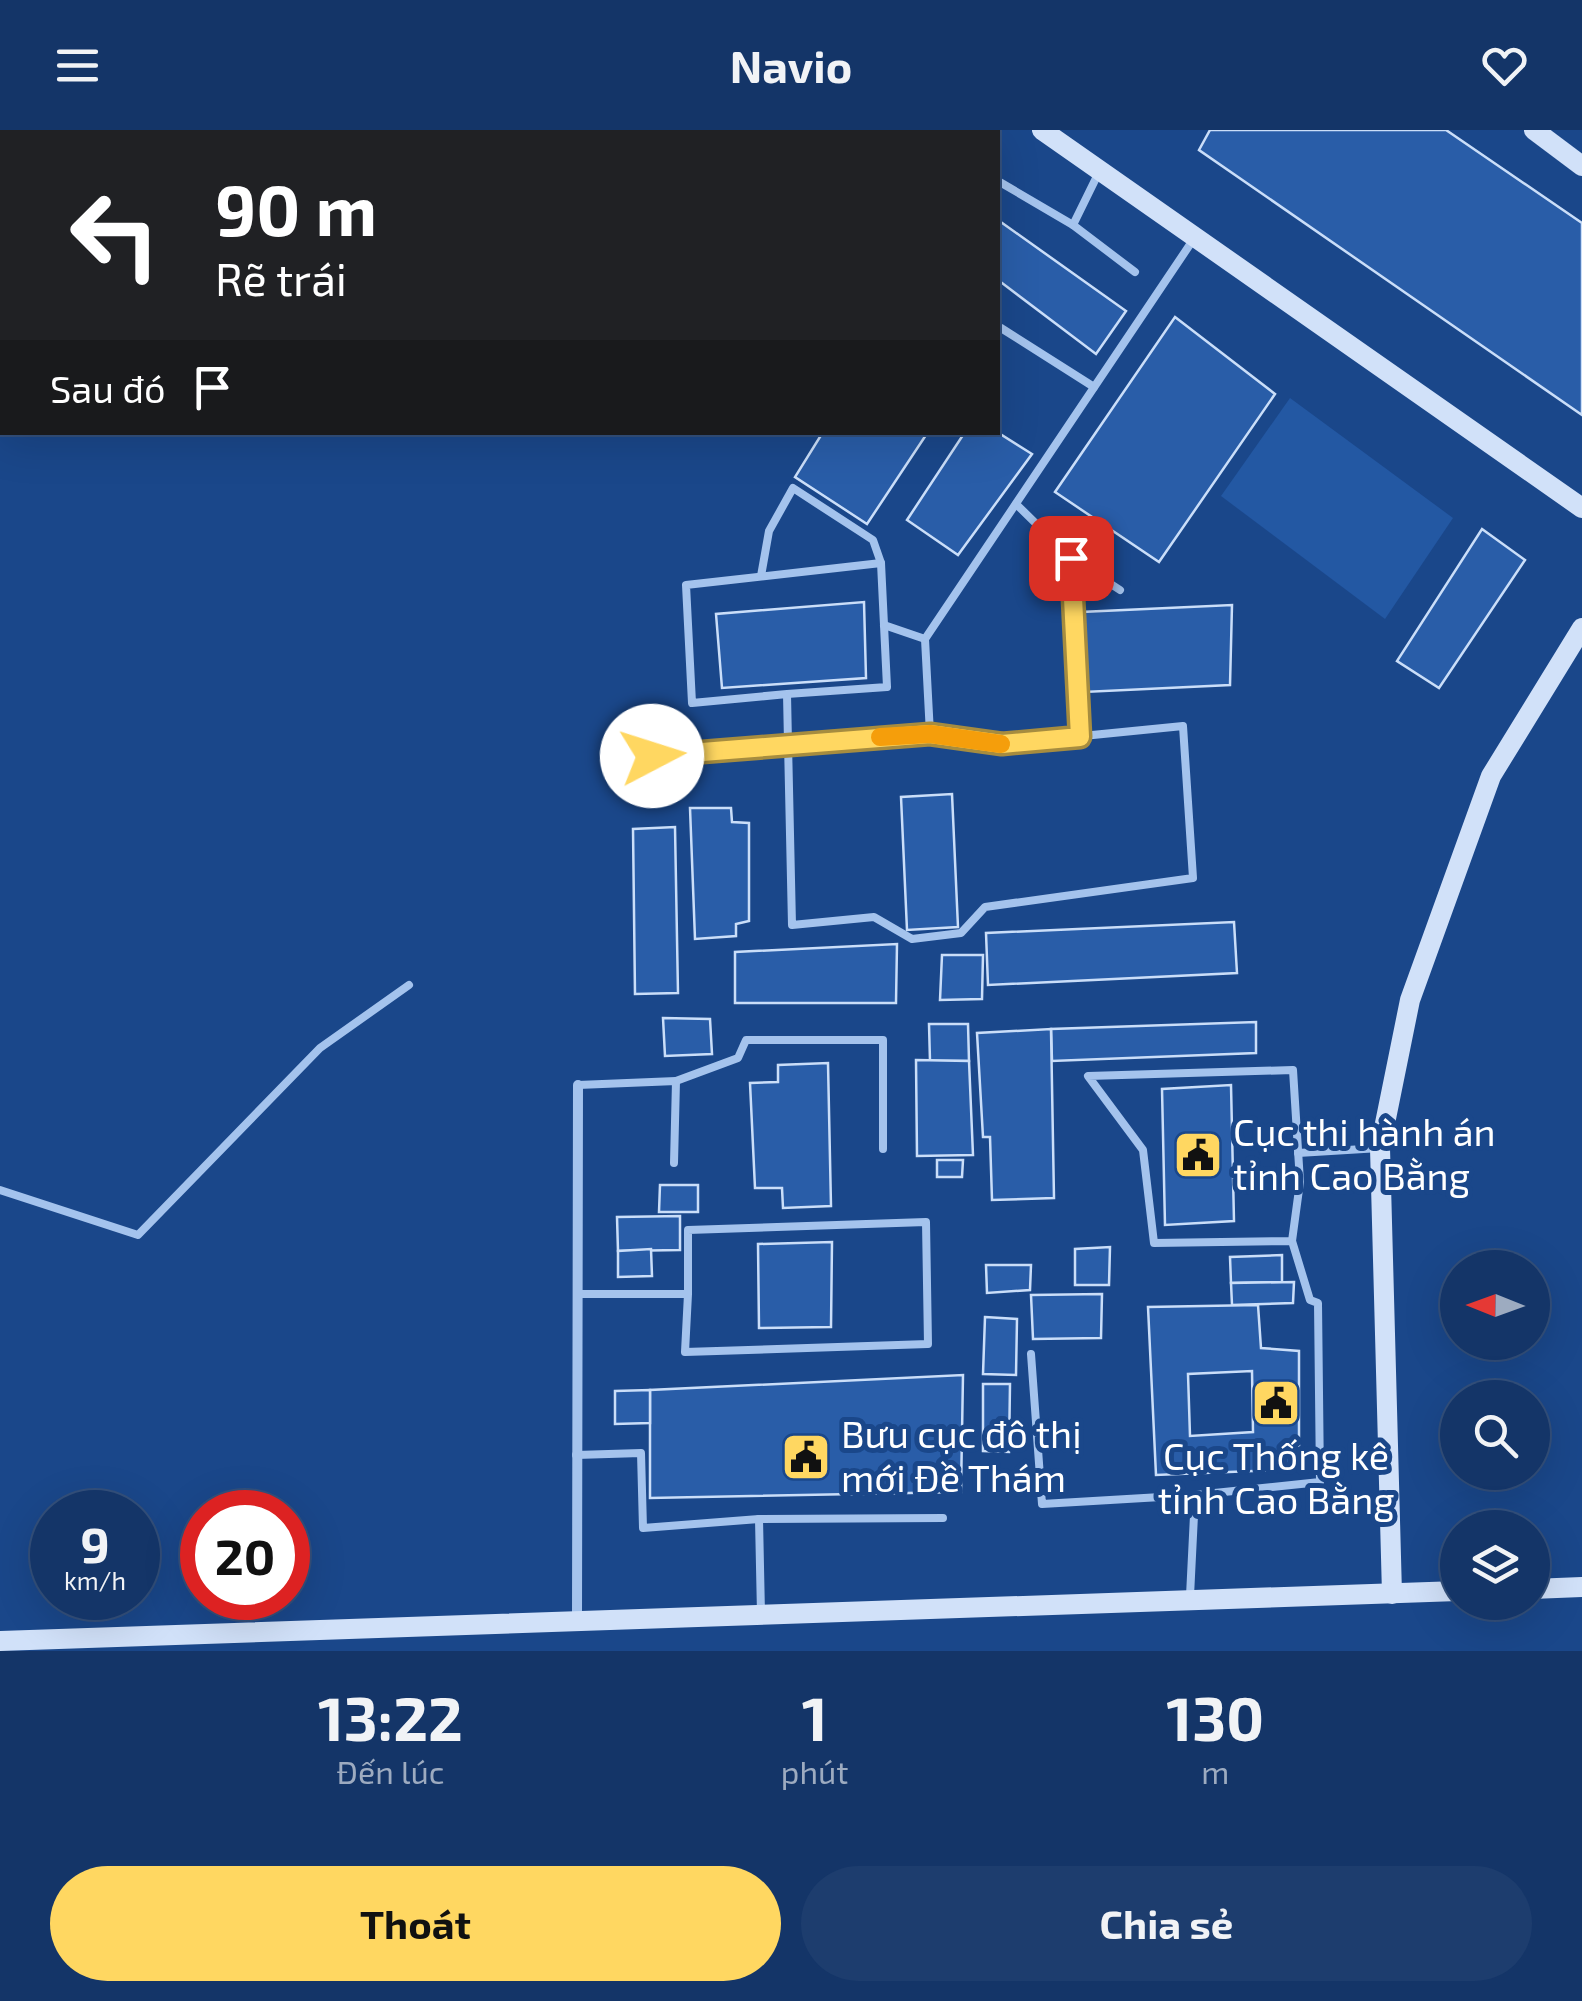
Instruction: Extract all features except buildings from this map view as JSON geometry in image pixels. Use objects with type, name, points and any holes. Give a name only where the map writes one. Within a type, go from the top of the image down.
[{"type":"street","points":[[1042,130],[1071,138],[1100,170],[1582,508]]},
{"type":"street","points":[[1534,130],[1582,166]]},
{"type":"street","points":[[1392,1594],[1380,1148],[1410,1000],[1491,776],[1582,628]]},
{"type":"street","points":[[577,1621],[578,1084]]},
{"type":"street","points":[[1550,1588],[1582,1587]]},
{"type":"street","points":[[0,1642],[1440,1593]]},
{"type":"lane","points":[[1073,226],[1100,170]]},
{"type":"lane","points":[[1000,182],[1073,226],[1135,272]]},
{"type":"lane","points":[[930,734],[925,640],[1195,237]]},
{"type":"lane","points":[[1000,330],[1094,387]]},
{"type":"lane","points":[[761,576],[769,530],[793,488],[873,540],[882,563],[887,687],[692,703],[686,585],[882,563]]},
{"type":"lane","points":[[1016,504],[1071,558],[1120,590]]},
{"type":"lane","points":[[1071,558],[1080,737]]},
{"type":"lane","points":[[884,624],[925,640]]},
{"type":"lane","points":[[652,795],[652,756],[788,743],[930,734],[1002,744],[1183,726],[1193,878],[985,907],[961,933],[912,939],[874,917],[792,925],[788,743],[788,694]]},
{"type":"lane","points":[[0,1190],[138,1235],[320,1048],[410,985]]},
{"type":"lane","points":[[578,1084],[676,1081],[738,1058],[746,1040],[883,1040],[883,1149]]},
{"type":"lane","points":[[1031,1354],[1042,1504],[1195,1495],[1320,1482],[1318,1303],[1310,1300],[1292,1242],[1300,1182],[1293,1070],[1088,1076],[1143,1150],[1154,1243],[1292,1242]]},
{"type":"lane","points":[[674,1163],[676,1081]]},
{"type":"lane","points":[[1298,1153],[1380,1148]]},
{"type":"lane","points":[[926,1222],[928,1344],[685,1352],[688,1294],[688,1230],[926,1222]]},
{"type":"lane","points":[[577,1294],[688,1294]]},
{"type":"lane","points":[[576,1455],[642,1454],[643,1528],[759,1519],[943,1518]]},
{"type":"lane","points":[[1190,1600],[1195,1495]]},
{"type":"lane","points":[[759,1519],[760,1616]]},
{"type":"shaded area","points":[[1290,398],[1453,518],[1385,619],[1221,496]]},
{"type":"slow traffic","points":[[880,737],[930,734],[1001,744]]},
{"type":"place","name":"Cục thi hành án tỉnh Cao Bằng","points":[[1198,1155]]},
{"type":"place","name":"Cục Thống kê tỉnh Cao Bằng","points":[[1276,1403]]},
{"type":"place","name":"Bưu cục đô thị mới Đề Thám","points":[[806,1457]]},
{"type":"route","points":[[652,756],[930,734],[1002,744],[1080,737],[1071,558]]}]
